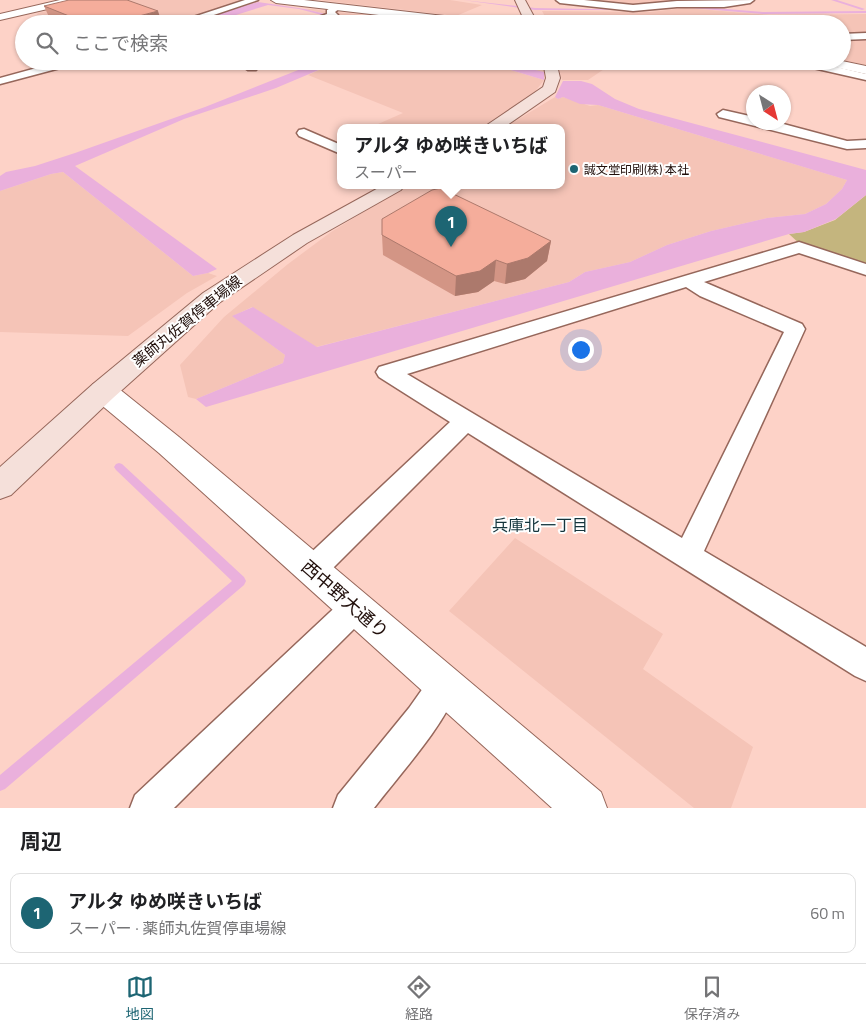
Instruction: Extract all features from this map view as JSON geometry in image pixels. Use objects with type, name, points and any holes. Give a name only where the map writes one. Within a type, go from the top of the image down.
[{"type":"main road","points":[[499,124],[550,89],[553,78],[551,70]]},
{"type":"main road","name":"薬師丸佐賀停車場線","points":[[0,486],[172,330],[241,277],[300,239],[390,189]]},
{"type":"street","points":[[0,18],[74,0]]},
{"type":"street","points":[[206,15],[254,0]]},
{"type":"street","points":[[276,0],[402,15]]},
{"type":"street","points":[[560,0],[633,8],[677,4],[724,4],[750,0]]},
{"type":"street","points":[[333,15],[330,12],[336,8]]},
{"type":"street","points":[[851,37],[866,36]]},
{"type":"street","points":[[851,67],[866,70]]},
{"type":"street","points":[[0,81],[41,70]]},
{"type":"street","points":[[835,70],[866,77]]},
{"type":"street","points":[[723,114],[746,119]]},
{"type":"street","points":[[790,130],[866,150]]},
{"type":"street","points":[[304,132],[337,148]]},
{"type":"street","points":[[847,145],[866,144]]},
{"type":"street","points":[[866,270],[799,247],[387,372],[866,665]]},
{"type":"street","points":[[687,280],[708,292],[795,329],[688,555]]},
{"type":"street","name":"西中野大通り","points":[[103,392],[169,445],[585,808]]},
{"type":"street","points":[[312,570],[467,420]]},
{"type":"street","points":[[148,808],[355,608]]},
{"type":"street","points":[[350,808],[420,720],[444,685]]},
{"type":"shaded area","points":[[93,0],[246,1],[197,15],[36,15],[38,13]]},
{"type":"shaded area","points":[[319,0],[450,0],[482,5],[458,15]]},
{"type":"shaded area","points":[[572,0],[742,0],[647,7]]},
{"type":"shaded area","points":[[258,2],[305,9],[329,15],[268,5],[236,15],[214,15]]},
{"type":"shaded area","points":[[685,8],[769,15],[544,15],[542,11],[650,12]]},
{"type":"shaded area","points":[[305,9],[363,15],[329,15]]},
{"type":"shaded area","points":[[866,14],[866,32],[851,33],[851,15],[769,15]]},
{"type":"shaded area","points":[[866,39],[866,65],[851,62],[851,40]]},
{"type":"shaded area","points":[[298,70],[319,70],[276,88],[184,119],[75,166],[217,269],[208,273],[193,276],[63,172],[51,174],[0,191],[0,176],[6,172],[35,166],[75,153],[205,107]]},
{"type":"shaded area","points":[[319,70],[510,70],[544,80],[534,93],[488,124],[378,124],[403,113],[308,75]]},
{"type":"shaded area","points":[[510,70],[544,72],[544,80]]},
{"type":"shaded area","points":[[559,70],[603,70],[588,80],[562,80]]},
{"type":"shaded area","points":[[563,81],[581,81],[592,84],[615,99],[639,109],[866,170],[866,195],[836,219],[804,232],[789,234],[206,407],[196,399],[283,363],[285,355],[232,316],[253,307],[317,347],[569,282],[585,272],[630,262],[667,245],[711,231],[767,218],[805,214],[826,204],[842,189],[847,180],[598,105],[580,104],[563,97],[558,99],[555,97]]},
{"type":"shaded area","points":[[555,97],[558,99],[563,97],[590,106],[598,105],[847,180],[842,189],[826,204],[805,214],[767,218],[711,231],[667,245],[630,262],[585,272],[569,282],[316,347],[252,307],[233,316],[285,355],[283,363],[196,399],[188,397],[180,365],[224,317],[288,264],[331,232],[401,189],[565,189],[565,124],[511,124]]},
{"type":"shaded area","points":[[63,172],[193,276],[208,273],[217,276],[187,293],[128,336],[0,332],[0,191],[51,174]]},
{"type":"shaded area","points":[[866,195],[866,267],[801,245],[789,234],[804,232],[835,220]]},
{"type":"shaded area","points":[[515,538],[663,634],[643,669],[753,747],[731,808],[694,808],[449,611]]},
{"type":"building","points":[[69,0],[127,0],[158,11],[143,15],[66,15],[44,6]]},
{"type":"building","points":[[443,189],[551,241],[528,258],[507,264],[496,260],[480,271],[456,276],[382,235],[382,219],[432,190]]},
{"type":"waterway","points":[[465,0],[535,9],[641,10]]},
{"type":"waterway","points":[[833,0],[863,9]]},
{"type":"waterway","points":[[679,6],[763,13],[866,12]]},
{"type":"waterway","points":[[851,40],[866,39]]},
{"type":"waterway","points":[[0,784],[240,581],[119,467]]},
{"type":"place","name":"誠文堂印刷(株) 本社","points":[[574,169]]},
{"type":"place","name":"アルタ ゆめ咲きいちば","points":[[451,247]]},
{"type":"district","name":"兵庫北一丁目","points":[[540,525]]}]
